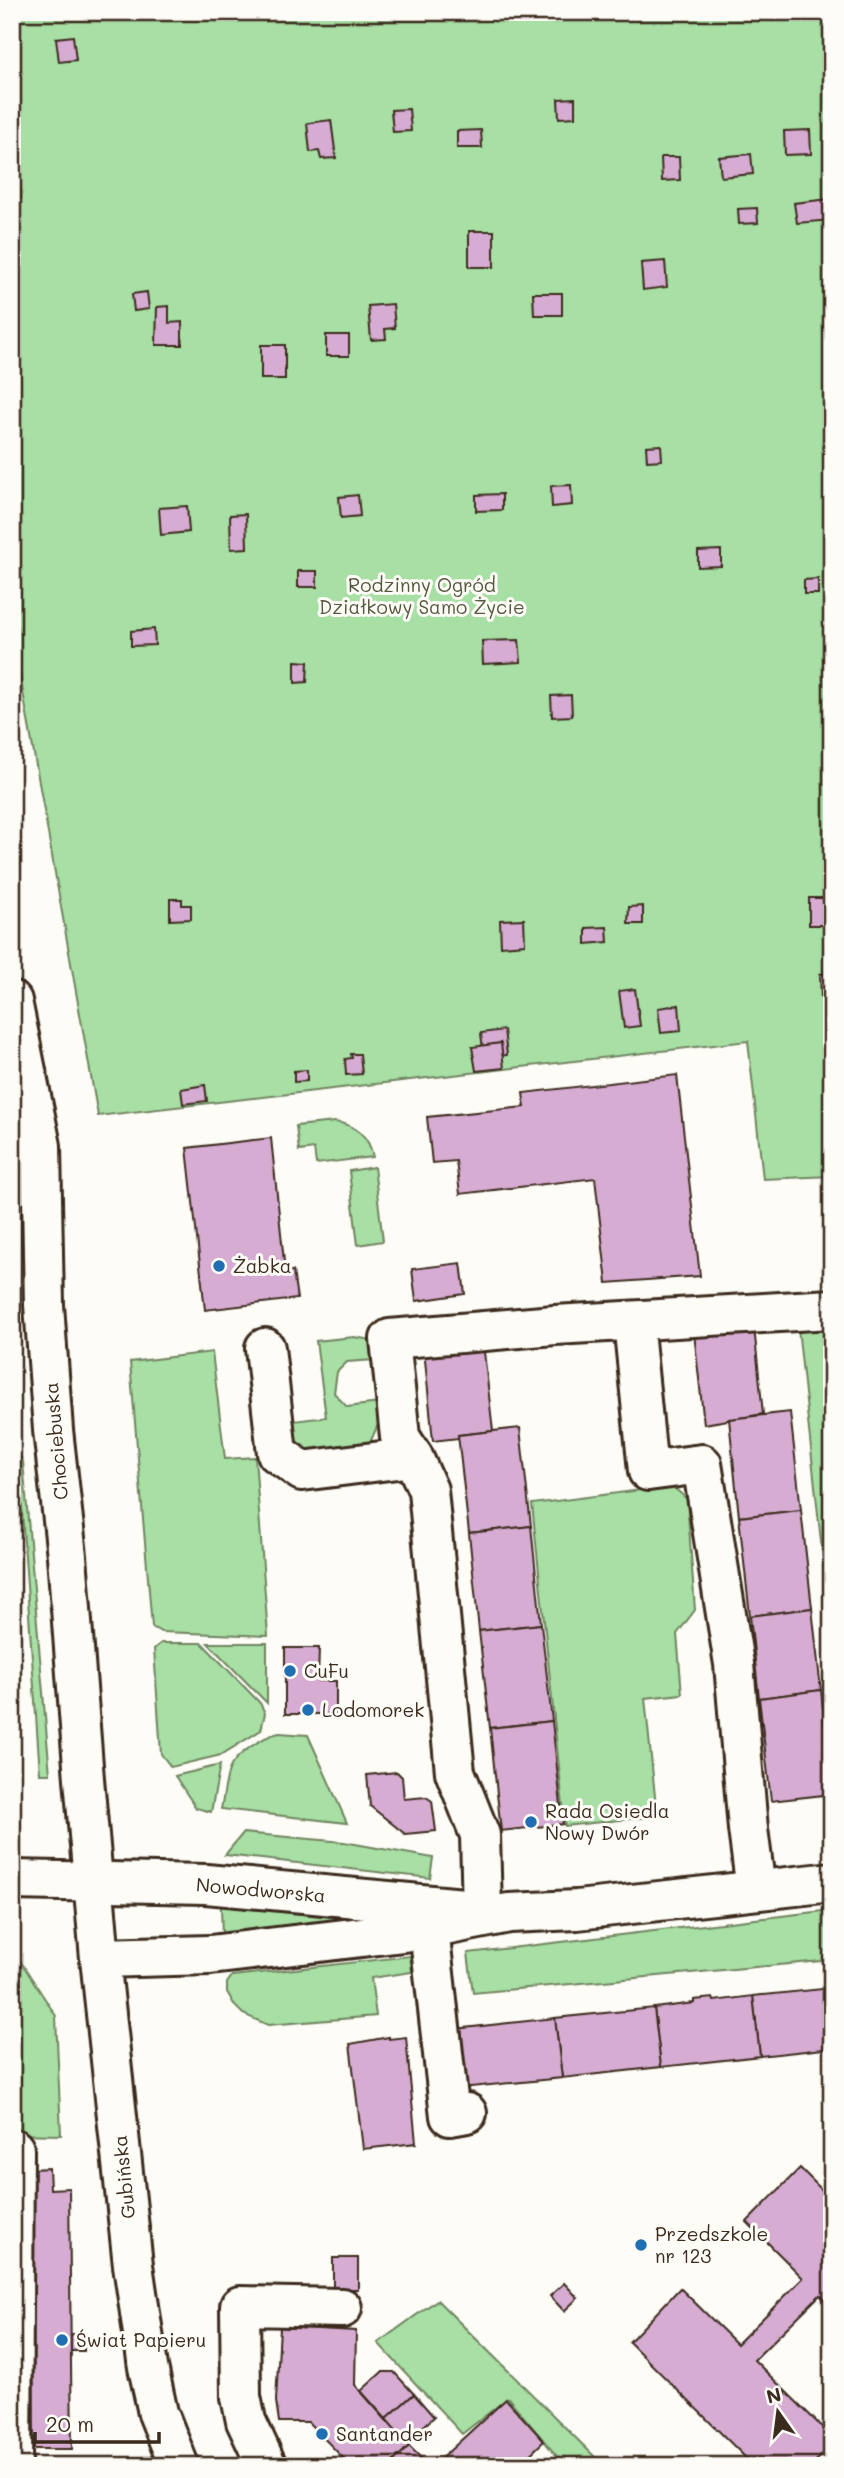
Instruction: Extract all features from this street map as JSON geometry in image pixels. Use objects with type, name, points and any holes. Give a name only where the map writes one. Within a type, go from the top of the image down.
[{"type":"street","name":"Chociebuska","points":[[13,1010],[41,1146],[44,1305],[94,1882]]},
{"type":"street","points":[[496,1912],[480,1835],[455,1772],[428,1490],[413,1457],[400,1437],[390,1339],[555,1325],[832,1309]]},
{"type":"street","points":[[633,1321],[648,1471],[702,1464],[734,1664],[756,1890]]},
{"type":"street","points":[[265,1348],[277,1453],[302,1471],[413,1457]]},
{"type":"street","name":"Nowodworska","points":[[12,1880],[206,1884],[496,1912],[577,1910],[832,1882]]},
{"type":"street","name":"Gubińska","points":[[94,1882],[133,2265],[148,2367],[158,2413],[178,2466]]},
{"type":"street","name":"Nowodworska","points":[[100,1958],[210,1955],[429,1929],[496,1912]]},
{"type":"street","points":[[429,1929],[450,2116],[467,2113]]},
{"type":"street","points":[[12,2466],[14,2149]]},
{"type":"street","points":[[267,2466],[243,2409],[240,2306],[342,2308]]},
{"type":"green space","name":"Rodzinny Ogród Działkowy Samo Życie","points":[[12,12],[832,12],[832,1176],[763,1179],[748,1041],[98,1116],[12,640]]},
{"type":"green space","points":[[335,1122],[355,1129],[365,1137],[373,1157],[316,1164],[314,1149],[299,1151],[296,1126]]},
{"type":"green space","points":[[374,1167],[383,1241],[358,1245],[349,1171]]},
{"type":"green space","points":[[798,1328],[832,1328],[832,1644]]},
{"type":"green space","points":[[354,1337],[372,1340],[374,1360],[347,1362],[337,1372],[334,1393],[347,1407],[380,1403],[380,1420],[369,1445],[312,1457],[297,1445],[293,1421],[326,1417],[316,1341]]},
{"type":"green space","points":[[212,1352],[225,1459],[255,1457],[268,1636],[161,1632],[152,1627],[130,1362]]},
{"type":"green space","points":[[18,1455],[23,1461],[50,1774],[40,1774]]},
{"type":"green space","points":[[672,1486],[687,1499],[695,1610],[677,1634],[682,1694],[645,1698],[657,1816],[565,1826],[532,1504]]},
{"type":"green space","points":[[161,1643],[202,1643],[260,1703],[265,1713],[261,1730],[221,1755],[171,1767],[161,1754],[154,1649]]},
{"type":"green space","points":[[208,1643],[267,1643],[267,1703]]},
{"type":"green space","points":[[279,1733],[308,1735],[347,1823],[221,1809],[232,1764],[250,1747]]},
{"type":"green space","points":[[220,1765],[211,1812],[196,1808],[175,1776]]},
{"type":"green space","points":[[243,1833],[344,1842],[433,1858],[430,1878],[225,1855]]},
{"type":"green space","points":[[221,1906],[350,1919],[222,1937]]},
{"type":"green space","points":[[832,1910],[832,1960],[473,1993],[468,1953]]},
{"type":"green space","points":[[12,1948],[56,2016],[61,2135],[12,2134]]},
{"type":"green space","points":[[410,1956],[412,1972],[371,1978],[376,2016],[268,2025],[243,2014],[227,1992],[227,1983],[232,1976]]},
{"type":"green space","points":[[437,2300],[604,2466],[565,2466],[508,2398],[462,2434],[378,2343]]},
{"type":"building","points":[[73,36],[76,60],[59,62],[56,38]]},
{"type":"building","points":[[575,98],[575,117],[559,118],[558,99]]},
{"type":"building","points":[[409,109],[411,131],[393,132],[391,110]]},
{"type":"building","points":[[331,120],[336,158],[321,159],[319,151],[310,152],[307,123]]},
{"type":"building","points":[[481,130],[482,148],[457,148],[457,131]]},
{"type":"building","points":[[810,130],[811,154],[785,155],[784,131]]},
{"type":"building","points":[[751,154],[753,174],[721,177],[719,157]]},
{"type":"building","points":[[661,157],[679,157],[680,180],[662,181]]},
{"type":"building","points":[[19,168],[21,198],[12,198],[12,169]]},
{"type":"building","points":[[829,199],[832,220],[797,223],[794,203]]},
{"type":"building","points":[[757,208],[758,223],[739,224],[738,209]]},
{"type":"building","points":[[469,231],[494,231],[494,267],[469,267]]},
{"type":"building","points":[[665,261],[667,287],[643,290],[641,263]]},
{"type":"building","points":[[147,292],[149,309],[134,311],[132,294]]},
{"type":"building","points":[[533,293],[562,293],[562,315],[534,315]]},
{"type":"building","points":[[393,304],[395,328],[385,329],[386,339],[371,340],[368,306]]},
{"type":"building","points":[[169,306],[169,323],[182,322],[182,345],[156,345],[157,307]]},
{"type":"building","points":[[326,335],[349,335],[349,356],[326,356]]},
{"type":"building","points":[[261,345],[285,345],[285,379],[261,379]]},
{"type":"building","points":[[661,445],[662,460],[647,461],[646,446]]},
{"type":"building","points":[[571,485],[572,505],[552,507],[551,486]]},
{"type":"building","points":[[502,494],[502,510],[476,511],[476,495]]},
{"type":"building","points":[[358,495],[360,516],[341,518],[339,497]]},
{"type":"building","points":[[187,506],[189,532],[161,535],[159,508]]},
{"type":"building","points":[[246,514],[247,548],[231,549],[230,515]]},
{"type":"building","points":[[721,550],[721,566],[698,567],[698,551]]},
{"type":"building","points":[[298,571],[317,571],[317,587],[298,587]]},
{"type":"building","points":[[818,579],[818,594],[804,594],[804,580]]},
{"type":"building","points":[[154,629],[155,645],[131,646],[131,631]]},
{"type":"building","points":[[519,640],[521,662],[483,664],[482,641]]},
{"type":"building","points":[[295,661],[308,662],[307,682],[295,683]]},
{"type":"building","points":[[571,695],[572,716],[552,717],[551,696]]},
{"type":"building","points":[[809,898],[829,898],[830,925],[809,925]]},
{"type":"building","points":[[170,899],[182,899],[182,905],[191,905],[191,919],[170,920]]},
{"type":"building","points":[[643,906],[643,924],[628,924],[629,907]]},
{"type":"building","points":[[524,919],[525,944],[501,946],[500,920]]},
{"type":"building","points":[[607,927],[608,942],[586,944],[586,928]]},
{"type":"building","points":[[832,973],[832,998],[821,998],[820,974]]},
{"type":"building","points":[[635,989],[640,1026],[624,1028],[619,991]]},
{"type":"building","points":[[679,1005],[681,1031],[661,1033],[658,1008]]},
{"type":"building","points":[[504,1030],[507,1055],[484,1058],[481,1033]]},
{"type":"building","points":[[501,1043],[504,1068],[476,1071],[472,1047]]},
{"type":"building","points":[[351,1054],[360,1054],[362,1074],[346,1075],[345,1059],[352,1058]]},
{"type":"building","points":[[307,1070],[307,1081],[294,1082],[294,1071]]},
{"type":"building","points":[[677,1075],[700,1276],[607,1283],[595,1178],[460,1194],[456,1161],[432,1163],[427,1117],[525,1107],[523,1093]]},
{"type":"building","points":[[205,1085],[207,1101],[183,1104],[181,1089]]},
{"type":"building","points":[[271,1138],[285,1271],[293,1271],[297,1299],[205,1310],[187,1148]]},
{"type":"building","points":[[461,1263],[465,1294],[416,1301],[412,1269]]},
{"type":"building","points":[[754,1327],[763,1414],[704,1424],[694,1333]]},
{"type":"building","points":[[483,1343],[493,1431],[433,1441],[424,1350]]},
{"type":"building","points":[[790,1412],[801,1510],[739,1517],[729,1419]]},
{"type":"building","points":[[520,1428],[531,1526],[469,1533],[458,1435]]},
{"type":"building","points":[[801,1510],[812,1608],[750,1616],[739,1517]]},
{"type":"building","points":[[531,1526],[541,1624],[479,1631],[469,1533]]},
{"type":"building","points":[[812,1608],[821,1690],[759,1698],[750,1616]]},
{"type":"building","points":[[541,1624],[552,1721],[490,1728],[479,1631]]},
{"type":"building","points":[[285,1648],[319,1648],[318,1681],[336,1681],[336,1714],[285,1714]]},
{"type":"building","points":[[821,1690],[832,1794],[771,1801],[759,1698]]},
{"type":"building","points":[[552,1721],[563,1824],[501,1831],[490,1728]]},
{"type":"building","points":[[397,1772],[402,1777],[404,1799],[426,1797],[432,1801],[436,1831],[405,1834],[370,1806],[367,1775]]},
{"type":"building","points":[[832,1988],[832,2048],[760,2056],[753,1996]]},
{"type":"building","points":[[753,1996],[760,2056],[661,2067],[654,2008],[694,2003],[694,2000],[713,1998],[714,2001]]},
{"type":"building","points":[[654,2008],[661,2067],[562,2078],[555,2018]]},
{"type":"building","points":[[555,2018],[562,2078],[461,2088],[455,2029]]},
{"type":"building","points":[[389,2037],[406,2037],[416,2143],[363,2149],[350,2044]]},
{"type":"building","points":[[49,2168],[50,2189],[69,2188],[72,2449],[34,2449],[32,2169]]},
{"type":"building","points":[[800,2168],[832,2200],[832,2307],[820,2295],[754,2360],[832,2437],[832,2445],[811,2466],[754,2466],[629,2342],[680,2288],[737,2344],[803,2278],[747,2222]]},
{"type":"building","points":[[333,2258],[358,2258],[358,2289],[333,2289]]},
{"type":"building","points":[[564,2283],[578,2298],[564,2311],[550,2296]]},
{"type":"building","points":[[280,2327],[356,2331],[355,2385],[409,2446],[393,2462],[396,2466],[351,2466],[308,2422],[279,2422],[276,2401]]},
{"type":"building","points":[[71,2334],[84,2335],[84,2351],[71,2351]]},
{"type":"building","points":[[382,2372],[394,2372],[414,2394],[386,2419],[361,2391]]},
{"type":"building","points":[[414,2394],[434,2417],[406,2442],[386,2419]]},
{"type":"building","points":[[506,2399],[544,2441],[518,2466],[433,2466]]},
{"type":"building","points":[[409,2446],[427,2464],[425,2466],[396,2466],[393,2462]]},
{"type":"place","name":"Żabka","points":[[219,1266]]},
{"type":"place","name":"CuFu","points":[[290,1671]]},
{"type":"place","name":"Lodomorek","points":[[308,1710]]},
{"type":"place","name":"Rada Osiedla Nowy Dwór","points":[[531,1822]]},
{"type":"place","name":"Przedszkole nr 123","points":[[641,2245]]},
{"type":"place","name":"Świat Papieru","points":[[62,2340]]},
{"type":"place","name":"Santander","points":[[322,2434]]}]
